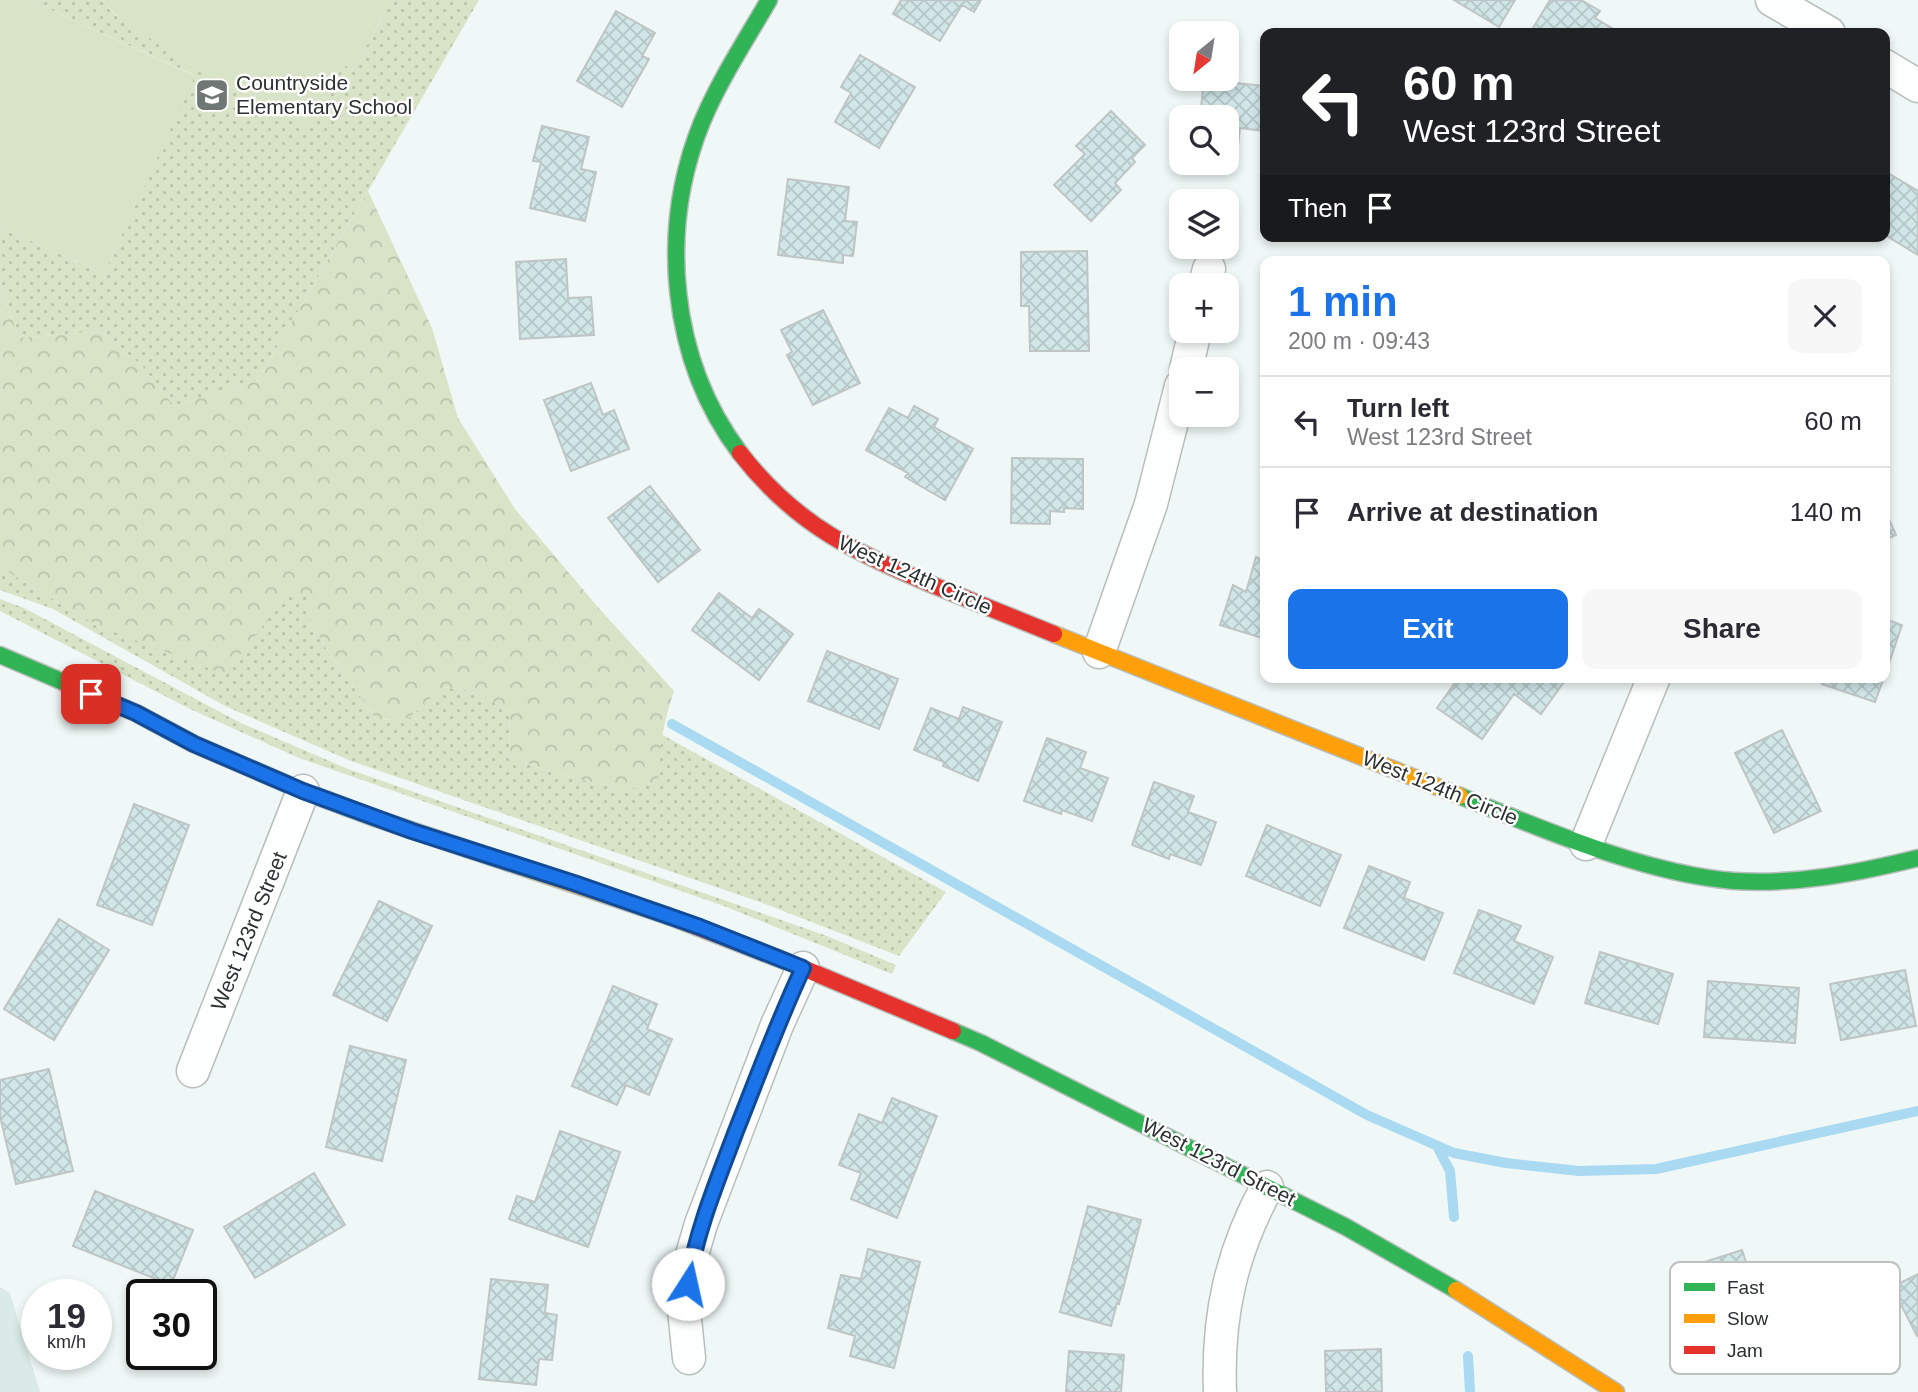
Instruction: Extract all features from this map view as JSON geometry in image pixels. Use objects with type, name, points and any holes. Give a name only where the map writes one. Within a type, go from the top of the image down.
[{"type":"street","name":"West 124th Circle","points":[[769,0],[702,122],[688,163],[680,204],[676,247],[677,289],[685,337],[704,392],[723,429],[749,465],[779,498],[813,526],[851,550],[985,607],[1530,824],[1661,869],[1704,878],[1745,882],[1815,880],[1918,858]]},
{"type":"street","points":[[1772,0],[1820,28]]},
{"type":"street","points":[[1890,69],[1918,86]]},
{"type":"street","points":[[1099,652],[1150,504],[1170,427]]},
{"type":"street","name":"West 123rd Street","points":[[0,655],[136,713],[194,744],[303,791],[412,831],[700,927],[981,1043],[1346,1227],[1482,1305],[1616,1392]]},
{"type":"street","points":[[1587,844],[1652,683]]},
{"type":"street","name":"West 123rd Street","points":[[194,1071],[303,791]]},
{"type":"street","points":[[690,1358],[684,1310],[691,1258],[701,1224],[777,1025],[803,968]]},
{"type":"street","points":[[1220,1392],[1219,1340],[1226,1292],[1248,1222],[1267,1186]]},
{"type":"shaded area","points":[[0,1287],[10,1293],[21,1329],[21,1370],[33,1370],[40,1392],[0,1392]]},
{"type":"green space","points":[[0,0],[29,0],[195,76],[104,274],[0,227]]},
{"type":"green space","name":"Countryside Elementary School","points":[[29,0],[102,0],[115,15],[344,64],[352,70],[393,0],[479,0],[258,380],[174,406],[142,366],[101,331],[19,338],[0,284],[0,227],[104,274],[194,75]]},
{"type":"green space","points":[[102,0],[393,0],[352,70],[344,65],[307,126],[270,113],[191,67],[115,14]]},
{"type":"green space","points":[[368,191],[432,328],[458,418],[515,509],[674,691],[662,737],[658,784],[624,790],[547,771],[510,756],[509,712],[478,692],[443,687],[409,718],[377,720],[323,644],[310,618],[310,594],[289,594],[224,674],[98,626],[0,567],[0,284],[19,338],[101,331],[142,366],[174,406],[258,380]]},
{"type":"green space","points":[[0,567],[98,626],[124,634],[289,594],[310,593],[310,618],[323,644],[377,720],[409,718],[443,687],[478,692],[509,712],[510,756],[547,771],[624,790],[659,744],[661,734],[946,892],[899,956],[768,905],[351,761],[225,706],[53,609],[0,590]]},
{"type":"green space","points":[[0,599],[24,608],[241,723],[348,769],[827,936],[896,965],[892,974],[724,906],[299,758],[190,709],[0,611]]},
{"type":"building","points":[[901,0],[981,0],[974,12],[962,5],[940,41],[893,14]]},
{"type":"building","points":[[1454,0],[1515,0],[1499,27]]},
{"type":"building","points":[[1550,0],[1581,0],[1600,11],[1595,18],[1612,28],[1533,28]]},
{"type":"building","points":[[616,11],[655,33],[642,56],[649,59],[622,107],[577,81]]},
{"type":"building","points":[[860,55],[915,87],[879,148],[835,122],[851,93],[841,87]]},
{"type":"building","points":[[1239,83],[1260,86],[1260,130],[1240,128],[1239,136],[1239,105],[1201,105],[1203,91],[1239,91]]},
{"type":"building","points":[[1111,111],[1145,145],[1132,158],[1135,162],[1115,183],[1121,190],[1091,221],[1054,185],[1085,154],[1076,146]]},
{"type":"building","points":[[542,126],[589,137],[581,169],[596,172],[585,221],[530,208],[541,162],[533,161]]},
{"type":"building","points":[[1890,174],[1918,191],[1918,255],[1890,238]]},
{"type":"building","points":[[788,179],[849,187],[845,221],[857,222],[853,256],[843,255],[843,263],[778,255]]},
{"type":"building","points":[[1087,251],[1089,351],[1030,351],[1029,306],[1021,306],[1021,252]]},
{"type":"building","points":[[566,259],[568,298],[591,297],[594,335],[520,339],[516,262]]},
{"type":"building","points":[[823,310],[860,383],[813,405],[787,355],[792,352],[781,330]]},
{"type":"building","points":[[591,383],[603,415],[614,410],[629,449],[571,471],[544,400]]},
{"type":"building","points":[[914,406],[938,419],[934,427],[973,449],[945,500],[905,477],[908,473],[866,450],[889,408],[908,418]]},
{"type":"building","points":[[1012,458],[1083,459],[1083,509],[1064,508],[1064,512],[1050,511],[1050,524],[1011,523]]},
{"type":"building","points":[[650,486],[700,550],[658,582],[608,518]]},
{"type":"building","points":[[1890,521],[1896,535],[1890,538]]},
{"type":"building","points":[[1256,557],[1260,559],[1260,637],[1220,625],[1233,585],[1246,592]]},
{"type":"building","points":[[719,593],[752,618],[759,609],[793,634],[759,680],[692,630]]},
{"type":"building","points":[[1890,621],[1902,625],[1890,660]]},
{"type":"building","points":[[827,651],[898,679],[879,729],[808,701]]},
{"type":"building","points":[[1455,683],[1563,683],[1541,714],[1514,694],[1482,739],[1437,708]]},
{"type":"building","points":[[1822,683],[1882,683],[1875,702]]},
{"type":"building","points":[[963,707],[1002,722],[978,781],[943,766],[944,762],[914,750],[931,708],[959,719]]},
{"type":"building","points":[[1782,730],[1821,811],[1774,833],[1735,753]]},
{"type":"building","points":[[1047,738],[1086,752],[1080,768],[1108,778],[1092,821],[1024,801]]},
{"type":"building","points":[[1154,782],[1194,796],[1188,812],[1216,822],[1201,865],[1170,854],[1169,859],[1132,845]]},
{"type":"building","points":[[134,804],[189,825],[152,925],[97,905]]},
{"type":"building","points":[[1267,825],[1341,855],[1320,906],[1246,876]]},
{"type":"building","points":[[1369,866],[1410,882],[1404,898],[1443,913],[1424,960],[1344,928]]},
{"type":"building","points":[[379,901],[432,926],[387,1021],[333,995]]},
{"type":"building","points":[[1479,910],[1521,926],[1514,941],[1553,957],[1534,1004],[1454,973]]},
{"type":"building","points":[[59,919],[109,950],[54,1040],[4,1009]]},
{"type":"building","points":[[1600,952],[1673,974],[1658,1024],[1585,1003]]},
{"type":"building","points":[[1905,970],[1916,1026],[1841,1040],[1830,984]]},
{"type":"building","points":[[1708,981],[1799,988],[1795,1043],[1704,1037]]},
{"type":"building","points":[[613,986],[657,1004],[647,1029],[672,1039],[649,1095],[626,1085],[617,1105],[572,1086]]},
{"type":"building","points":[[350,1046],[406,1060],[382,1161],[326,1147]]},
{"type":"building","points":[[49,1069],[73,1171],[16,1184],[0,1116],[0,1080]]},
{"type":"building","points":[[892,1098],[937,1116],[897,1218],[851,1199],[861,1173],[839,1165],[859,1114],[882,1123]]},
{"type":"building","points":[[560,1131],[620,1152],[588,1247],[509,1219],[517,1196],[535,1202]]},
{"type":"building","points":[[314,1173],[345,1225],[255,1278],[224,1227]]},
{"type":"building","points":[[95,1191],[193,1230],[173,1279],[156,1279],[73,1246]]},
{"type":"building","points":[[1088,1206],[1141,1220],[1111,1326],[1060,1312]]},
{"type":"building","points":[[868,1249],[920,1262],[894,1368],[850,1356],[855,1336],[828,1328],[841,1275],[861,1279]]},
{"type":"building","points":[[1742,1250],[1746,1262],[1705,1262]]},
{"type":"building","points":[[1918,1274],[1917,1336],[1900,1303],[1900,1283]]},
{"type":"building","points":[[491,1279],[548,1285],[545,1313],[557,1315],[552,1360],[539,1359],[536,1385],[479,1379]]},
{"type":"building","points":[[1381,1349],[1382,1392],[1326,1392],[1325,1351]]},
{"type":"building","points":[[1069,1351],[1124,1355],[1121,1392],[1066,1392]]},
{"type":"waterway","points":[[672,724],[1367,1115],[1454,1153],[1506,1163],[1579,1171],[1656,1169],[1918,1111]]},
{"type":"waterway","points":[[1437,1146],[1450,1171],[1454,1217]]},
{"type":"waterway","points":[[1468,1356],[1470,1392]]},
{"type":"traffic: fast","points":[[740,453],[716,417],[698,377],[686,336],[678,293],[676,250],[688,163],[702,122],[725,75],[769,0]]},
{"type":"traffic: fast","points":[[0,655],[136,713],[194,744],[303,791],[375,818]]},
{"type":"traffic: fast","points":[[1460,796],[1630,860],[1700,877],[1757,882],[1804,879],[1850,873],[1918,858]]},
{"type":"traffic: fast","points":[[953,1031],[1346,1227],[1456,1290]]},
{"type":"traffic: slow","points":[[1054,634],[1460,796]]},
{"type":"traffic: slow","points":[[375,818],[668,916]]},
{"type":"traffic: slow","points":[[1456,1290],[1616,1392]]},
{"type":"traffic: jam","points":[[740,453],[784,500],[830,535],[882,563],[1054,634]]},
{"type":"traffic: jam","points":[[668,916],[803,968],[953,1031]]},
{"type":"place","name":"Countryside Elementary School","points":[[212,95]]},
{"type":"route","points":[[91,694],[136,713],[194,744],[303,791],[412,831],[700,927],[803,968],[777,1025],[701,1224],[691,1258],[688,1284]]}]
